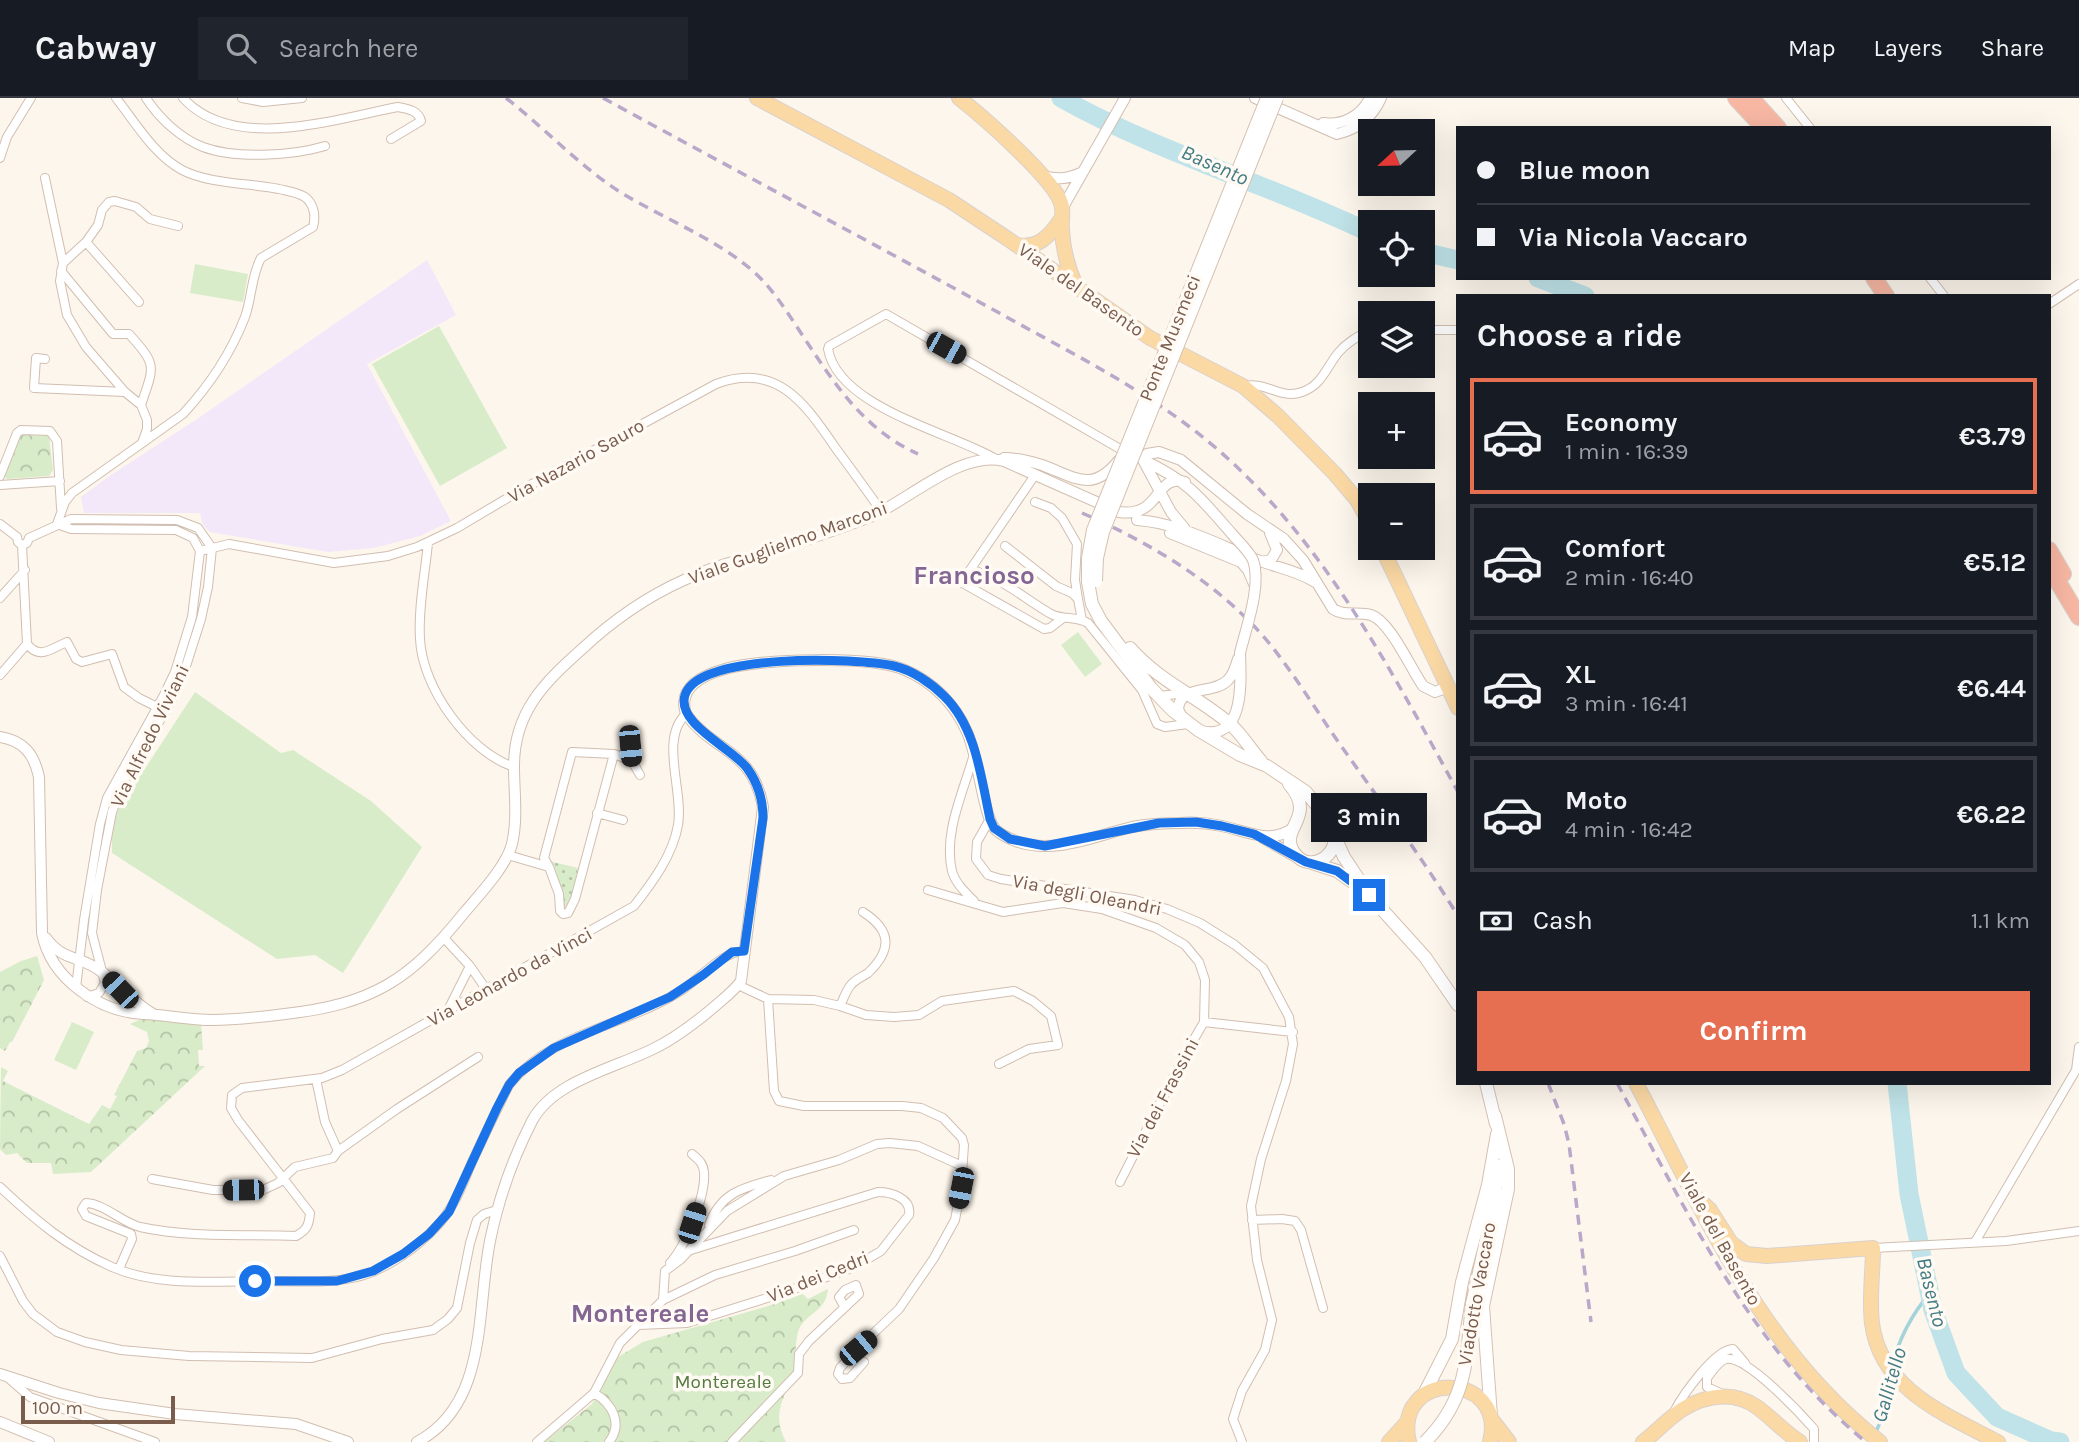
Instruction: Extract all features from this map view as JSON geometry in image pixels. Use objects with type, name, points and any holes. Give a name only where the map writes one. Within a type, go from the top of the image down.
[{"type":"highway","points":[[1735,98],[1762,126]]},
{"type":"highway","points":[[1751,98],[1776,126]]},
{"type":"highway","points":[[2051,553],[2079,600]]},
{"type":"highway","points":[[2051,570],[2079,617]]},
{"type":"main road","name":"Viale del Basento","points":[[757,98],[949,200],[1150,338],[1242,386],[1278,416],[1335,474],[1358,502]]},
{"type":"main road","points":[[959,98],[1056,191],[1062,213],[1066,259],[1077,289]]},
{"type":"main road","name":"Ponte Musmeci","points":[[1092,582],[1088,558],[1093,530],[1119,453],[1267,98]]},
{"type":"main road","name":"Ponte Musmeci","points":[[1092,582],[1103,532],[1277,98]]},
{"type":"main road","points":[[1017,245],[1027,247],[1044,240],[1062,213]]},
{"type":"main road","points":[[1388,560],[1456,704]]},
{"type":"main road","points":[[1092,582],[1105,612],[1130,648],[1158,676],[1230,724],[1267,766]]},
{"type":"main road","points":[[1092,582],[1093,604],[1101,621],[1158,696],[1190,725],[1240,755],[1267,766],[1306,792],[1326,817],[1344,857],[1369,895],[1425,957],[1456,1002]]},
{"type":"main road","points":[[1282,776],[1294,790],[1301,810],[1290,845],[1303,860],[1337,871],[1369,895]]},
{"type":"main road","points":[[1295,825],[1313,817],[1332,829]]},
{"type":"main road","points":[[1303,860],[1318,862],[1328,856],[1334,846],[1332,829]]},
{"type":"main road","points":[[1487,1085],[1506,1161],[1508,1189],[1483,1306],[1492,1420],[1490,1442]]},
{"type":"main road","name":"Viale del Basento","points":[[1637,1085],[1713,1233],[1771,1328],[1847,1415],[1880,1442]]},
{"type":"main road","points":[[1389,1442],[1408,1420],[1413,1407],[1423,1396],[1452,1339],[1462,1282],[1488,1185],[1497,1134],[1495,1116]]},
{"type":"main road","name":"Viadotto Vaccaro","points":[[1425,1442],[1449,1415],[1461,1387],[1472,1304],[1497,1188],[1497,1134]]},
{"type":"main road","points":[[1697,1198],[1710,1210],[1731,1243],[1746,1254],[1768,1256],[1873,1248],[1872,1321],[1875,1342],[1882,1359],[1906,1388],[1928,1404],[1998,1442]]},
{"type":"main road","points":[[1742,1283],[1737,1267],[1738,1261],[1746,1254]]},
{"type":"main road","points":[[1423,1396],[1437,1388],[1462,1388],[1482,1401],[1509,1442]]},
{"type":"main road","points":[[1643,1442],[1671,1417],[1695,1403],[1709,1397],[1728,1396],[1742,1398],[1758,1408],[1790,1438],[1800,1442]]},
{"type":"main road","points":[[1408,1420],[1409,1442]]},
{"type":"street","points":[[0,158],[7,137],[30,98]]},
{"type":"street","points":[[57,524],[72,493],[183,415],[207,386],[232,345],[246,315],[261,258],[313,227],[315,216],[307,199],[299,194],[267,186],[198,176],[177,167],[160,153],[116,98]]},
{"type":"street","points":[[146,98],[154,110],[176,130],[201,146],[214,150],[282,155],[307,152],[325,146]]},
{"type":"street","points":[[183,98],[194,110],[216,122],[248,129],[296,126],[398,107],[418,114],[421,121],[391,139]]},
{"type":"street","points":[[242,98],[263,102],[302,98]]},
{"type":"street","points":[[1062,213],[1124,102],[1133,98]]},
{"type":"street","points":[[1255,98],[1337,134],[1346,132],[1368,118],[1381,98]]},
{"type":"street","points":[[1313,122],[1343,122],[1363,110],[1370,98]]},
{"type":"street","points":[[1786,98],[1808,126]]},
{"type":"street","points":[[1043,176],[1057,180],[1072,178],[1085,171]]},
{"type":"street","points":[[45,178],[62,267],[60,281],[63,302],[74,330],[86,347],[125,392],[141,405],[147,421],[142,443]]},
{"type":"street","points":[[62,267],[86,242],[98,225],[105,206],[113,201],[136,207],[150,219],[178,226]]},
{"type":"street","points":[[86,242],[139,302]]},
{"type":"street","points":[[62,267],[113,334],[129,334],[148,355],[151,371],[141,405]]},
{"type":"street","points":[[1932,280],[1942,294]]},
{"type":"street","points":[[2051,303],[2079,284]]},
{"type":"street","points":[[1142,691],[1150,696],[1158,696],[1217,687],[1227,681],[1234,672],[1254,593],[1256,574],[1253,561],[1232,534],[1183,482],[1143,460],[1119,453],[887,314],[832,344],[828,349],[830,357],[846,383],[859,394],[916,424],[1241,562],[1251,574],[1254,593]]},
{"type":"street","points":[[1435,330],[1456,330]]},
{"type":"street","points":[[1242,386],[1256,383],[1283,394],[1300,393],[1318,384],[1338,353],[1358,337]]},
{"type":"street","points":[[44,359],[36,358],[34,388],[125,392]]},
{"type":"street","name":"Via Nazario Sauro","points":[[200,551],[229,544],[334,563],[388,556],[428,542],[716,384],[737,378],[757,377],[778,384],[801,401],[882,512]]},
{"type":"street","points":[[0,476],[21,429],[50,431],[57,438],[61,511]]},
{"type":"street","points":[[1143,460],[1147,454],[1158,452],[1181,460],[1284,539],[1303,560],[1336,612],[1370,615],[1382,622],[1427,689],[1435,692],[1448,687]]},
{"type":"street","points":[[994,458],[1021,459],[1078,481],[1086,481],[1106,474],[1119,453]]},
{"type":"street","name":"Viale Guglielmo Marconi","points":[[0,737],[19,743],[33,756],[37,765],[42,933],[49,956],[87,997],[122,1010],[218,1020],[308,1012],[347,1004],[400,979],[444,938],[508,855],[515,828],[514,767],[517,731],[526,711],[562,667],[620,618],[654,595],[701,572],[882,512],[948,472],[973,462],[994,458]]},
{"type":"street","points":[[1143,460],[1168,508],[1177,521],[1192,534]]},
{"type":"street","points":[[1035,475],[970,570],[988,574],[1052,614],[1082,620],[1096,632],[1142,691],[1157,724],[1166,727],[1180,723],[1219,732],[1230,724],[1235,716],[1238,699],[1240,653]]},
{"type":"street","points":[[1152,502],[1155,490],[1153,478]]},
{"type":"street","points":[[0,485],[60,481]]},
{"type":"street","points":[[1119,512],[1137,512],[1152,502],[1169,483],[1183,482]]},
{"type":"street","points":[[1168,508],[1169,491],[1174,483],[1183,482]]},
{"type":"street","points":[[1035,502],[1051,508],[1062,518],[1077,544],[1075,580],[1082,620]]},
{"type":"street","points":[[22,545],[27,543],[29,538],[71,519],[177,520],[198,528],[212,548]]},
{"type":"street","points":[[1137,520],[1156,521],[1262,562],[1296,572],[1316,583]]},
{"type":"street","points":[[0,524],[17,537],[22,545],[27,644],[40,654],[67,642],[76,659],[82,662],[112,654],[124,687],[157,707]]},
{"type":"street","points":[[57,524],[71,529],[176,530],[193,538],[200,551]]},
{"type":"street","points":[[1262,562],[1270,560],[1277,550],[1269,530]]},
{"type":"street","points":[[17,537],[23,532],[29,538]]},
{"type":"street","points":[[428,542],[419,638],[431,683],[471,742],[500,762],[514,767]]},
{"type":"street","points":[[1004,546],[1056,586],[1072,593],[1078,599]]},
{"type":"street","name":"Via Alfredo Viviani","points":[[103,972],[92,933],[112,812],[123,783],[169,705],[187,663],[208,587],[212,548]]},
{"type":"street","name":"Via Alfredo Viviani","points":[[76,988],[84,920],[107,798],[175,672],[188,636],[200,551]]},
{"type":"street","points":[[0,598],[25,570]]},
{"type":"street","points":[[950,576],[1044,629],[1050,628],[1063,618]]},
{"type":"street","points":[[0,675],[27,644]]},
{"type":"street","points":[[417,1442],[447,1420],[456,1409],[469,1381],[476,1346],[486,1259],[497,1210],[524,1137],[536,1114],[548,1100],[568,1087],[666,1043],[693,1024],[738,985],[742,975],[763,818],[762,799],[755,780],[741,761],[686,714],[685,696],[692,685],[707,675],[730,668],[776,662],[819,660],[878,664],[894,666],[910,673],[943,695],[961,719],[974,751],[990,819],[994,828],[1010,839],[1045,846],[1159,823],[1196,822],[1278,836],[1295,825]]},
{"type":"street","points":[[1187,693],[1178,705],[1190,725]]},
{"type":"street","name":"Via Leonardo da Vinci","points":[[283,1178],[231,1108],[230,1098],[234,1092],[242,1088],[316,1079],[342,1070],[634,906],[668,854],[678,825],[678,785],[673,740],[678,723],[686,714]]},
{"type":"street","points":[[629,732],[632,761],[640,775]]},
{"type":"street","points":[[974,751],[950,837],[952,873],[976,904]]},
{"type":"street","points":[[614,754],[575,899],[568,913],[564,914],[560,911],[559,894],[544,858],[572,752],[614,754],[632,761]]},
{"type":"street","points":[[597,813],[623,820]]},
{"type":"street","name":"Via degli Oleandri","points":[[990,819],[977,842],[976,859],[988,875],[1014,882],[1135,900],[1167,909],[1200,923],[1235,945],[1263,968],[1285,1007],[1293,1032],[1286,1082],[1254,1183],[1252,1220],[1272,1320],[1265,1350],[1242,1391],[1233,1419],[1242,1442]]},
{"type":"street","points":[[1254,834],[1303,860]]},
{"type":"street","points":[[508,855],[549,867]]},
{"type":"street","name":"Via dei Frassini","points":[[928,890],[1003,912],[1063,903],[1102,909],[1156,929],[1185,945],[1199,962],[1205,979],[1205,1022],[1183,1058],[1120,1182]]},
{"type":"street","points":[[840,1006],[850,985],[873,966],[886,946],[885,931],[863,912]]},
{"type":"street","points":[[42,933],[59,953],[103,972],[132,1000],[153,1014]]},
{"type":"street","name":"Via Leonardo da Vinci","points":[[444,938],[470,966],[486,989]]},
{"type":"street","points":[[0,1187],[38,1223],[61,1240],[119,1269],[168,1280],[337,1281],[361,1276],[381,1268],[429,1234],[449,1212],[509,1085],[519,1073],[554,1048],[670,997],[732,952],[744,951]]},
{"type":"street","points":[[448,1010],[470,966]]},
{"type":"street","points":[[87,997],[99,993],[103,988],[103,972]]},
{"type":"street","points":[[738,985],[768,999],[814,1000],[866,1015],[894,1017],[919,1015],[942,1001],[1014,990],[1034,1001],[1051,1016],[1058,1045],[1029,1049],[999,1064]]},
{"type":"street","points":[[768,999],[774,1091],[779,1101],[804,1106],[902,1106],[935,1113],[962,1138],[964,1152],[955,1220],[934,1258],[900,1309],[858,1348],[838,1374],[842,1379],[850,1378],[864,1362]]},
{"type":"street","points":[[1205,1022],[1293,1032]]},
{"type":"street","points":[[1975,1242],[2076,1070],[2079,1047]]},
{"type":"street","points":[[152,1179],[223,1191],[268,1189],[295,1167],[333,1158],[338,1151],[397,1109],[478,1057]]},
{"type":"street","points":[[316,1079],[325,1122],[338,1151]]},
{"type":"street","points":[[707,1231],[722,1200],[749,1187],[839,1160],[877,1144],[918,1146],[962,1166]]},
{"type":"street","points":[[663,1300],[665,1271],[685,1244],[697,1208],[704,1174],[702,1163],[692,1154]]},
{"type":"street","points":[[665,1271],[690,1251],[718,1218],[784,1177]]},
{"type":"street","points":[[119,1269],[132,1239],[131,1234],[86,1216],[82,1209],[86,1203],[94,1204],[137,1226],[174,1232],[296,1236],[309,1225],[310,1213],[283,1178]]},
{"type":"street","name":"Via dei Cedri","points":[[638,1325],[687,1323],[854,1267],[881,1251],[910,1209],[908,1204],[892,1193],[878,1192],[690,1251]]},
{"type":"street","points":[[0,1256],[23,1301],[33,1314],[58,1332],[85,1342],[121,1350],[189,1356],[312,1358],[382,1339],[433,1330],[448,1319],[457,1308],[477,1220],[484,1214],[497,1210]]},
{"type":"street","points":[[1252,1220],[1295,1221],[1301,1230],[1323,1308]]},
{"type":"street","points":[[537,1442],[594,1393],[620,1343],[663,1300],[715,1275],[853,1230]]},
{"type":"street","points":[[1873,1248],[2018,1240],[2079,1231]]},
{"type":"street","points":[[732,1442],[798,1373],[799,1354],[809,1340],[844,1306]]},
{"type":"street","points":[[1671,1417],[1681,1399],[1723,1351],[1733,1349],[1798,1410],[1814,1429],[1814,1442]]},
{"type":"street","points":[[1728,1396],[1711,1390],[1706,1383],[1707,1378],[1727,1359],[1745,1363]]},
{"type":"street","points":[[3,1375],[30,1398],[155,1442]]},
{"type":"street","points":[[3,1375],[107,1405],[174,1414],[296,1424],[348,1442]]},
{"type":"street","points":[[594,1393],[606,1402],[617,1424],[615,1435],[609,1442]]},
{"type":"street","points":[[0,1422],[50,1442]]},
{"type":"shaded area","points":[[427,260],[456,315],[367,364],[451,521],[420,536],[374,548],[328,552],[210,532],[203,525],[200,513],[84,513],[81,497],[108,477],[197,419]]},
{"type":"green space","points":[[195,264],[248,274],[243,302],[190,293]]},
{"type":"green space","points":[[439,326],[507,448],[440,486],[372,364]]},
{"type":"green space","points":[[49,436],[53,470],[49,476],[7,479],[4,476],[18,437]]},
{"type":"green space","points":[[1078,632],[1102,664],[1085,677],[1061,645]]},
{"type":"green space","points":[[195,692],[281,753],[293,750],[371,801],[422,847],[343,973],[315,955],[277,959],[112,853],[112,830],[118,810]]},
{"type":"green space","points":[[549,861],[578,868],[572,895],[565,908]]},
{"type":"green space","points":[[37,956],[44,980],[5,1051],[0,1048],[0,972]]},
{"type":"green space","points":[[146,1017],[201,1024],[203,1050],[198,1050],[199,1066],[205,1066],[91,1172],[53,1174],[51,1163],[27,1163],[17,1153],[6,1155],[0,1149],[1,1067],[8,1071],[3,1081],[89,1124],[102,1105],[110,1109],[117,1096],[114,1095],[137,1051],[146,1048],[149,1041],[147,1032],[130,1024]]},
{"type":"green space","points":[[72,1022],[94,1032],[76,1070],[54,1060]]},
{"type":"green space","name":"Montereale","points":[[828,1289],[824,1302],[798,1331],[794,1370],[779,1413],[781,1431],[786,1442],[544,1442],[592,1404],[618,1357],[643,1342],[803,1294],[808,1299]]},
{"type":"waterway","name":"Basento","points":[[1061,98],[1098,118],[1175,152],[1358,227]]},
{"type":"waterway","name":"Basento","points":[[1435,255],[1456,260]]},
{"type":"waterway","name":"Basento","points":[[1543,280],[1580,294]]},
{"type":"waterway","name":"Gallitello","points":[[1897,1085],[1909,1194],[1933,1310],[1956,1373],[1997,1417],[2051,1441],[2060,1442]]},
{"type":"waterway","name":"Gallitello","points":[[1892,1366],[1907,1327],[1930,1293]]},
{"type":"waterway","name":"Gallitello","points":[[1875,1434],[1882,1418],[1890,1377]]},
{"type":"railway","points":[[506,98],[609,185],[707,239],[753,271],[778,299],[849,401],[880,431],[918,454]]},
{"type":"railway","points":[[603,98],[1121,381],[1212,444],[1273,504],[1333,581],[1386,664],[1456,788]]},
{"type":"railway","points":[[1082,513],[1159,552],[1207,584],[1250,622],[1290,671],[1456,913]]},
{"type":"railway","points":[[1549,1085],[1569,1144],[1591,1322]]},
{"type":"railway","points":[[1618,1085],[1696,1228],[1755,1321],[1788,1364],[1825,1405],[1866,1442]]},
{"type":"district","name":"Francioso","points":[[974,575]]},
{"type":"district","name":"Montereale","points":[[640,1313]]},
{"type":"route","points":[[255,1281],[337,1281],[381,1268],[403,1254],[439,1225],[449,1212],[497,1108],[519,1073],[554,1048],[670,997],[732,952],[744,951],[763,818],[762,799],[747,767],[690,720],[684,709],[685,696],[692,685],[718,671],[746,665],[819,660],[894,666],[927,682],[954,708],[968,734],[994,828],[1023,844],[1054,846],[1135,827],[1196,822],[1254,834],[1306,862],[1337,871],[1369,895]]}]
